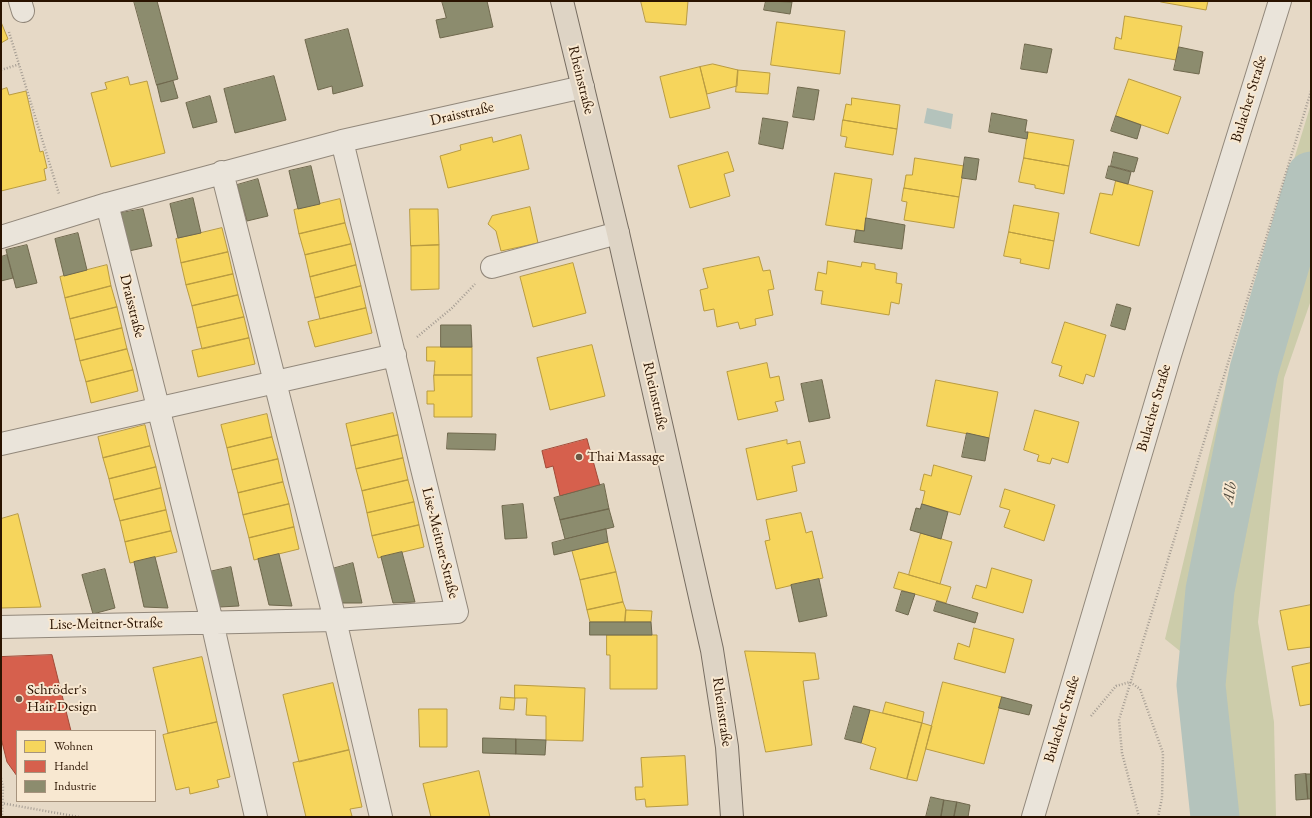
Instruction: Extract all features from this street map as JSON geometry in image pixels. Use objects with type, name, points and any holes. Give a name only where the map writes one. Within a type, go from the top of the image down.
[{"type":"main road","name":"Rheinstraße","points":[[562,1],[618,233],[712,650],[727,747],[732,817]]},
{"type":"street","name":"Bulacher Straße","points":[[1033,817],[1170,355],[1280,1]]},
{"type":"street","name":"Draisstraße","points":[[1,237],[107,204],[342,140],[583,87]]},
{"type":"street","points":[[1,444],[395,355],[342,140]]},
{"type":"street","points":[[222,172],[335,620],[381,817]]},
{"type":"street","name":"Draisstraße","points":[[107,204],[157,409]]},
{"type":"street","points":[[492,267],[618,233]]},
{"type":"street","name":"Lise-Meitner-Straße","points":[[1,627],[335,620],[457,612],[395,355]]},
{"type":"street","points":[[157,409],[212,622],[256,817]]},
{"type":"path","points":[[8,29],[66,217]]},
{"type":"path","points":[[1,70],[20,64]]},
{"type":"path","points":[[1138,817],[1122,754],[1119,720],[1311,91]]},
{"type":"path","points":[[395,355],[452,308],[492,267]]},
{"type":"path","points":[[1060,730],[1082,726],[1116,686],[1130,682]]},
{"type":"path","points":[[1130,682],[1140,689],[1163,753],[1162,798],[1158,817]]},
{"type":"path","points":[[1,778],[3,786],[2,817]]},
{"type":"path","points":[[2,803],[79,817]]},
{"type":"green space","points":[[1311,104],[1311,300],[1284,378],[1258,622],[1274,722],[1276,817],[1225,817],[1206,672],[1165,639],[1229,371]]},
{"type":"shaded area","points":[[927,108],[953,114],[951,129],[924,123]]},
{"type":"building: Wohnen","points":[[641,1],[688,1],[686,25],[646,22]]},
{"type":"building: Wohnen","points":[[1208,1],[1206,10],[1161,2]]},
{"type":"building: Wohnen","points":[[1125,16],[1182,26],[1176,60],[1114,49],[1116,37],[1121,39]]},
{"type":"building: Wohnen","points":[[1,22],[8,39],[1,43]]},
{"type":"building: Wohnen","points":[[777,22],[845,31],[840,74],[771,65]]},
{"type":"building: Wohnen","points":[[713,64],[738,70],[737,86],[707,94],[700,67]]},
{"type":"building: Wohnen","points":[[700,67],[710,108],[670,118],[660,77]]},
{"type":"building: Wohnen","points":[[738,70],[770,73],[768,94],[736,92]]},
{"type":"building: Wohnen","points":[[128,77],[130,85],[147,81],[165,153],[111,167],[91,93],[107,89],[105,83]]},
{"type":"building: Wohnen","points":[[1129,79],[1181,97],[1168,134],[1116,116]]},
{"type":"building: Wohnen","points":[[7,88],[9,95],[26,91],[40,152],[43,151],[47,168],[44,169],[46,180],[1,191],[1,90]]},
{"type":"building: Wohnen","points":[[852,98],[900,105],[897,129],[843,120],[846,104],[851,105]]},
{"type":"building: Wohnen","points":[[843,120],[897,129],[893,155],[845,147],[847,137],[841,136]]},
{"type":"building: Wohnen","points":[[1028,132],[1074,140],[1069,166],[1024,158]]},
{"type":"building: Wohnen","points":[[521,135],[529,169],[448,188],[440,156],[461,150],[460,145],[492,137],[493,142]]},
{"type":"building: Wohnen","points":[[728,152],[734,171],[724,174],[730,196],[690,208],[678,166]]},
{"type":"building: Wohnen","points":[[915,158],[964,166],[959,197],[904,188],[906,175],[912,175]]},
{"type":"building: Wohnen","points":[[1024,158],[1069,166],[1064,194],[1035,188],[1035,185],[1019,182]]},
{"type":"building: Wohnen","points":[[835,173],[872,179],[864,231],[826,225]]},
{"type":"building: Wohnen","points":[[1116,181],[1153,191],[1139,246],[1090,233],[1100,193],[1112,195]]},
{"type":"building: Wohnen","points":[[904,188],[959,197],[954,228],[904,220],[907,202],[902,201]]},
{"type":"building: Wohnen","points":[[340,199],[345,223],[299,234],[294,210]]},
{"type":"building: Wohnen","points":[[1014,205],[1059,213],[1054,241],[1009,232]]},
{"type":"building: Wohnen","points":[[530,207],[538,243],[501,251],[496,231],[488,224],[492,216]]},
{"type":"building: Wohnen","points":[[410,209],[438,209],[439,245],[411,246]]},
{"type":"building: Wohnen","points":[[345,223],[351,244],[305,255],[299,234]]},
{"type":"building: Wohnen","points":[[222,228],[228,252],[181,263],[176,239]]},
{"type":"building: Wohnen","points":[[1009,232],[1054,241],[1049,269],[1020,263],[1021,259],[1004,256]]},
{"type":"building: Wohnen","points":[[351,244],[356,265],[310,277],[305,255]]},
{"type":"building: Wohnen","points":[[439,245],[439,289],[411,290],[411,246]]},
{"type":"building: Wohnen","points":[[228,252],[233,274],[186,285],[181,263]]},
{"type":"building: Wohnen","points":[[759,257],[763,271],[770,270],[774,289],[768,290],[773,315],[755,319],[756,325],[740,329],[738,322],[717,327],[714,309],[704,311],[700,290],[708,288],[703,269]]},
{"type":"building: Wohnen","points":[[828,261],[861,267],[862,262],[875,264],[875,269],[897,273],[896,283],[902,284],[899,304],[891,302],[889,315],[821,304],[823,291],[815,290],[818,272],[826,274]]},
{"type":"building: Wohnen","points":[[573,263],[586,313],[533,327],[520,277]]},
{"type":"building: Wohnen","points":[[107,265],[111,286],[65,298],[60,277]]},
{"type":"building: Wohnen","points":[[356,265],[361,286],[315,298],[310,277]]},
{"type":"building: Wohnen","points":[[233,274],[238,295],[192,306],[186,285]]},
{"type":"building: Wohnen","points":[[111,286],[117,307],[70,319],[65,298]]},
{"type":"building: Wohnen","points":[[361,286],[366,308],[320,319],[315,298]]},
{"type":"building: Wohnen","points":[[238,295],[244,317],[197,328],[192,306]]},
{"type":"building: Wohnen","points":[[117,307],[122,328],[75,340],[70,319]]},
{"type":"building: Wohnen","points":[[366,308],[372,333],[315,347],[308,322]]},
{"type":"building: Wohnen","points":[[244,317],[249,338],[202,349],[197,328]]},
{"type":"building: Wohnen","points":[[1065,322],[1106,335],[1094,377],[1086,374],[1083,384],[1059,376],[1062,366],[1052,363]]},
{"type":"building: Wohnen","points":[[122,328],[127,349],[80,361],[75,340]]},
{"type":"building: Wohnen","points":[[249,338],[255,364],[198,377],[192,351]]},
{"type":"building: Wohnen","points":[[592,345],[605,396],[550,410],[537,358]]},
{"type":"building: Wohnen","points":[[427,347],[472,347],[472,375],[434,375],[435,361],[427,361]]},
{"type":"building: Wohnen","points":[[127,349],[133,370],[86,382],[80,361]]},
{"type":"building: Wohnen","points":[[767,363],[770,378],[779,376],[784,400],[775,402],[778,411],[738,420],[727,372]]},
{"type":"building: Wohnen","points":[[133,370],[138,391],[91,403],[86,382]]},
{"type":"building: Wohnen","points":[[434,375],[472,375],[472,417],[434,417],[434,404],[427,404],[427,391],[434,391]]},
{"type":"building: Wohnen","points":[[936,380],[998,392],[989,438],[927,426]]},
{"type":"building: Wohnen","points":[[1035,410],[1079,422],[1068,463],[1052,458],[1050,464],[1037,461],[1039,455],[1024,450]]},
{"type":"building: Wohnen","points":[[393,413],[398,435],[351,446],[346,424]]},
{"type":"building: Wohnen","points":[[267,414],[272,437],[227,448],[221,425]]},
{"type":"building: Wohnen","points":[[145,425],[150,446],[103,458],[98,437]]},
{"type":"building: Wohnen","points":[[398,435],[403,458],[356,469],[351,446]]},
{"type":"building: Wohnen","points":[[272,437],[278,459],[232,470],[227,448]]},
{"type":"building: Wohnen","points":[[787,440],[787,444],[800,441],[805,463],[792,466],[797,491],[757,500],[746,449]]},
{"type":"building: Wohnen","points":[[150,446],[156,467],[109,479],[103,458]]},
{"type":"building: Wohnen","points":[[403,458],[408,480],[362,491],[356,469]]},
{"type":"building: Wohnen","points":[[278,459],[283,482],[238,493],[232,470]]},
{"type":"building: Wohnen","points":[[934,465],[972,476],[960,515],[922,504],[925,491],[920,490],[924,474],[931,476]]},
{"type":"building: Wohnen","points":[[156,467],[161,488],[114,500],[109,479]]},
{"type":"building: Wohnen","points":[[408,480],[414,502],[367,513],[362,491]]},
{"type":"building: Wohnen","points":[[283,482],[289,504],[243,515],[238,493]]},
{"type":"building: Wohnen","points":[[161,488],[166,510],[120,521],[114,500]]},
{"type":"building: Wohnen","points":[[1005,489],[1055,505],[1044,541],[1004,527],[1010,510],[1000,507]]},
{"type":"building: Wohnen","points":[[414,502],[419,525],[372,536],[367,513]]},
{"type":"building: Wohnen","points":[[289,504],[294,527],[249,538],[243,515]]},
{"type":"building: Wohnen","points":[[166,510],[171,531],[125,542],[120,521]]},
{"type":"building: Wohnen","points":[[801,513],[806,533],[812,531],[823,578],[776,589],[765,541],[770,540],[766,520]]},
{"type":"building: Wohnen","points":[[18,514],[41,607],[1,608],[1,519]]},
{"type":"building: Wohnen","points":[[419,525],[424,547],[378,558],[372,536]]},
{"type":"building: Wohnen","points":[[294,527],[299,549],[254,560],[249,538]]},
{"type":"building: Wohnen","points":[[171,531],[177,552],[130,563],[125,542]]},
{"type":"building: Wohnen","points":[[921,533],[952,542],[940,584],[909,575]]},
{"type":"building: Wohnen","points":[[608,542],[616,572],[580,580],[572,551]]},
{"type":"building: Wohnen","points":[[992,568],[1032,580],[1023,613],[972,598],[976,585],[986,588]]},
{"type":"building: Wohnen","points":[[616,572],[623,602],[587,610],[580,580]]},
{"type":"building: Wohnen","points":[[899,572],[951,587],[946,603],[894,588]]},
{"type":"building: Wohnen","points":[[623,602],[626,610],[625,622],[590,622],[587,610]]},
{"type":"building: Wohnen","points":[[1311,605],[1311,647],[1288,650],[1280,611]]},
{"type":"building: Wohnen","points":[[626,610],[652,611],[651,622],[625,622]]},
{"type":"building: Wohnen","points":[[974,628],[1014,639],[1005,673],[954,659],[958,643],[969,647]]},
{"type":"building: Wohnen","points":[[607,635],[657,635],[657,689],[610,689],[610,655],[607,655]]},
{"type":"building: Wohnen","points":[[745,651],[815,653],[819,679],[803,681],[812,745],[766,752]]},
{"type":"building: Wohnen","points":[[202,657],[217,722],[168,733],[153,668]]},
{"type":"building: Wohnen","points":[[1311,663],[1311,704],[1300,706],[1292,667]]},
{"type":"building: Wohnen","points":[[943,682],[1002,697],[984,764],[926,749]]},
{"type":"building: Wohnen","points":[[333,683],[349,750],[299,762],[283,695]]},
{"type":"building: Wohnen","points":[[515,685],[585,688],[583,741],[546,740],[546,716],[526,715],[527,698],[515,698]]},
{"type":"building: Wohnen","points":[[501,697],[515,698],[514,710],[500,709]]},
{"type":"building: Wohnen","points":[[886,702],[924,712],[922,723],[883,713]]},
{"type":"building: Wohnen","points":[[419,709],[447,709],[447,747],[420,747]]},
{"type":"building: Wohnen","points":[[870,710],[922,723],[907,779],[870,769],[876,748],[861,743]]},
{"type":"building: Wohnen","points":[[217,722],[230,777],[217,780],[219,787],[190,794],[189,787],[176,790],[163,735]]},
{"type":"building: Wohnen","points":[[922,723],[932,726],[917,781],[907,779]]},
{"type":"building: Wohnen","points":[[349,750],[362,807],[350,809],[352,816],[348,817],[306,817],[293,763]]},
{"type":"building: Wohnen","points":[[685,756],[688,805],[646,807],[645,799],[636,800],[635,787],[643,787],[641,758]]},
{"type":"building: Wohnen","points":[[479,771],[490,817],[431,817],[423,784]]},
{"type":"building: Handel","points":[[587,439],[600,486],[560,496],[553,466],[546,468],[542,451]]},
{"type":"building: Handel","points":[[52,655],[71,730],[16,730],[16,775],[7,762],[1,738],[1,657]]},
{"type":"building: Industrie","points":[[134,1],[157,1],[178,79],[157,85]]},
{"type":"building: Industrie","points":[[442,1],[487,1],[493,27],[440,38],[436,20],[446,18]]},
{"type":"building: Industrie","points":[[766,1],[792,2],[790,14],[764,10]]},
{"type":"building: Industrie","points":[[348,29],[363,86],[333,94],[332,86],[318,90],[305,40]]},
{"type":"building: Industrie","points":[[1025,44],[1052,49],[1047,73],[1021,69]]},
{"type":"building: Industrie","points":[[1179,47],[1203,52],[1199,74],[1174,70]]},
{"type":"building: Industrie","points":[[274,76],[286,120],[235,133],[224,89]]},
{"type":"building: Industrie","points":[[173,81],[178,98],[161,102],[157,85]]},
{"type":"building: Industrie","points":[[798,87],[819,90],[814,120],[793,117]]},
{"type":"building: Industrie","points":[[210,96],[217,122],[193,128],[186,103]]},
{"type":"building: Industrie","points":[[992,113],[1027,120],[1025,132],[1028,132],[1027,139],[989,132]]},
{"type":"building: Industrie","points":[[1116,116],[1141,125],[1137,139],[1111,131]]},
{"type":"building: Industrie","points":[[763,118],[788,122],[783,149],[759,144]]},
{"type":"building: Industrie","points":[[1114,152],[1138,158],[1134,172],[1111,166]]},
{"type":"building: Industrie","points":[[965,157],[979,159],[976,180],[962,178]]},
{"type":"building: Industrie","points":[[311,166],[320,204],[298,209],[289,171]]},
{"type":"building: Industrie","points":[[1109,166],[1131,172],[1128,184],[1106,178]]},
{"type":"building: Industrie","points":[[258,179],[268,216],[247,221],[237,185]]},
{"type":"building: Industrie","points":[[193,198],[201,233],[178,238],[170,204]]},
{"type":"building: Industrie","points":[[143,209],[152,246],[129,251],[121,213]]},
{"type":"building: Industrie","points":[[866,218],[905,225],[902,249],[854,242],[856,230],[864,231]]},
{"type":"building: Industrie","points":[[78,233],[87,270],[64,276],[55,239]]},
{"type":"building: Industrie","points":[[27,245],[37,283],[16,288],[6,250]]},
{"type":"building: Industrie","points":[[7,255],[13,278],[1,281],[1,257]]},
{"type":"building: Industrie","points":[[1117,304],[1131,308],[1125,330],[1111,326]]},
{"type":"building: Industrie","points":[[441,325],[471,325],[472,347],[441,347]]},
{"type":"building: Industrie","points":[[822,380],[830,418],[809,422],[801,384]]},
{"type":"building: Industrie","points":[[448,433],[496,434],[495,450],[447,449]]},
{"type":"building: Industrie","points":[[967,433],[989,438],[985,461],[962,457]]},
{"type":"building: Industrie","points":[[604,484],[609,509],[560,520],[554,498]]},
{"type":"building: Industrie","points":[[523,504],[527,538],[505,539],[502,506]]},
{"type":"building: Industrie","points":[[922,504],[948,512],[941,539],[910,530],[916,508],[920,509]]},
{"type":"building: Industrie","points":[[609,509],[614,527],[565,539],[560,520]]},
{"type":"building: Industrie","points":[[606,529],[608,542],[554,555],[552,543]]},
{"type":"building: Industrie","points":[[402,552],[415,602],[393,603],[381,557]]},
{"type":"building: Industrie","points":[[279,554],[292,606],[269,605],[258,559]]},
{"type":"building: Industrie","points":[[155,557],[168,608],[144,607],[134,562]]},
{"type":"building: Industrie","points":[[353,563],[362,603],[340,603],[332,569]]},
{"type":"building: Industrie","points":[[231,567],[239,606],[219,607],[209,572]]},
{"type":"building: Industrie","points":[[105,569],[115,608],[93,614],[82,575]]},
{"type":"building: Industrie","points":[[819,579],[827,616],[799,622],[791,585]]},
{"type":"building: Industrie","points":[[902,591],[915,594],[908,615],[896,611]]},
{"type":"building: Industrie","points":[[937,601],[978,613],[975,623],[934,611]]},
{"type":"building: Industrie","points":[[590,622],[651,622],[652,635],[590,635]]},
{"type":"building: Industrie","points":[[1002,697],[1032,705],[1029,715],[999,708]]},
{"type":"building: Industrie","points":[[854,706],[870,710],[861,743],[845,739]]},
{"type":"building: Industrie","points":[[483,738],[516,739],[516,754],[483,753]]},
{"type":"building: Industrie","points":[[516,739],[546,740],[545,755],[516,754]]},
{"type":"building: Industrie","points":[[1306,774],[1311,774],[1311,799],[1308,799]]},
{"type":"building: Industrie","points":[[1306,774],[1308,799],[1296,800],[1295,775]]},
{"type":"building: Industrie","points":[[931,797],[944,800],[941,817],[926,817]]},
{"type":"building: Industrie","points":[[944,800],[957,802],[954,817],[941,817]]},
{"type":"building: Industrie","points":[[957,802],[970,805],[968,817],[954,817]]},
{"type":"waterway","name":"Alb","points":[[1215,817],[1201,685],[1210,590],[1254,370],[1311,176]]},
{"type":"place","name":"Thai Massage","points":[[579,457]]},
{"type":"place","name":"Schröder's Hair Design","points":[[19,699]]}]
